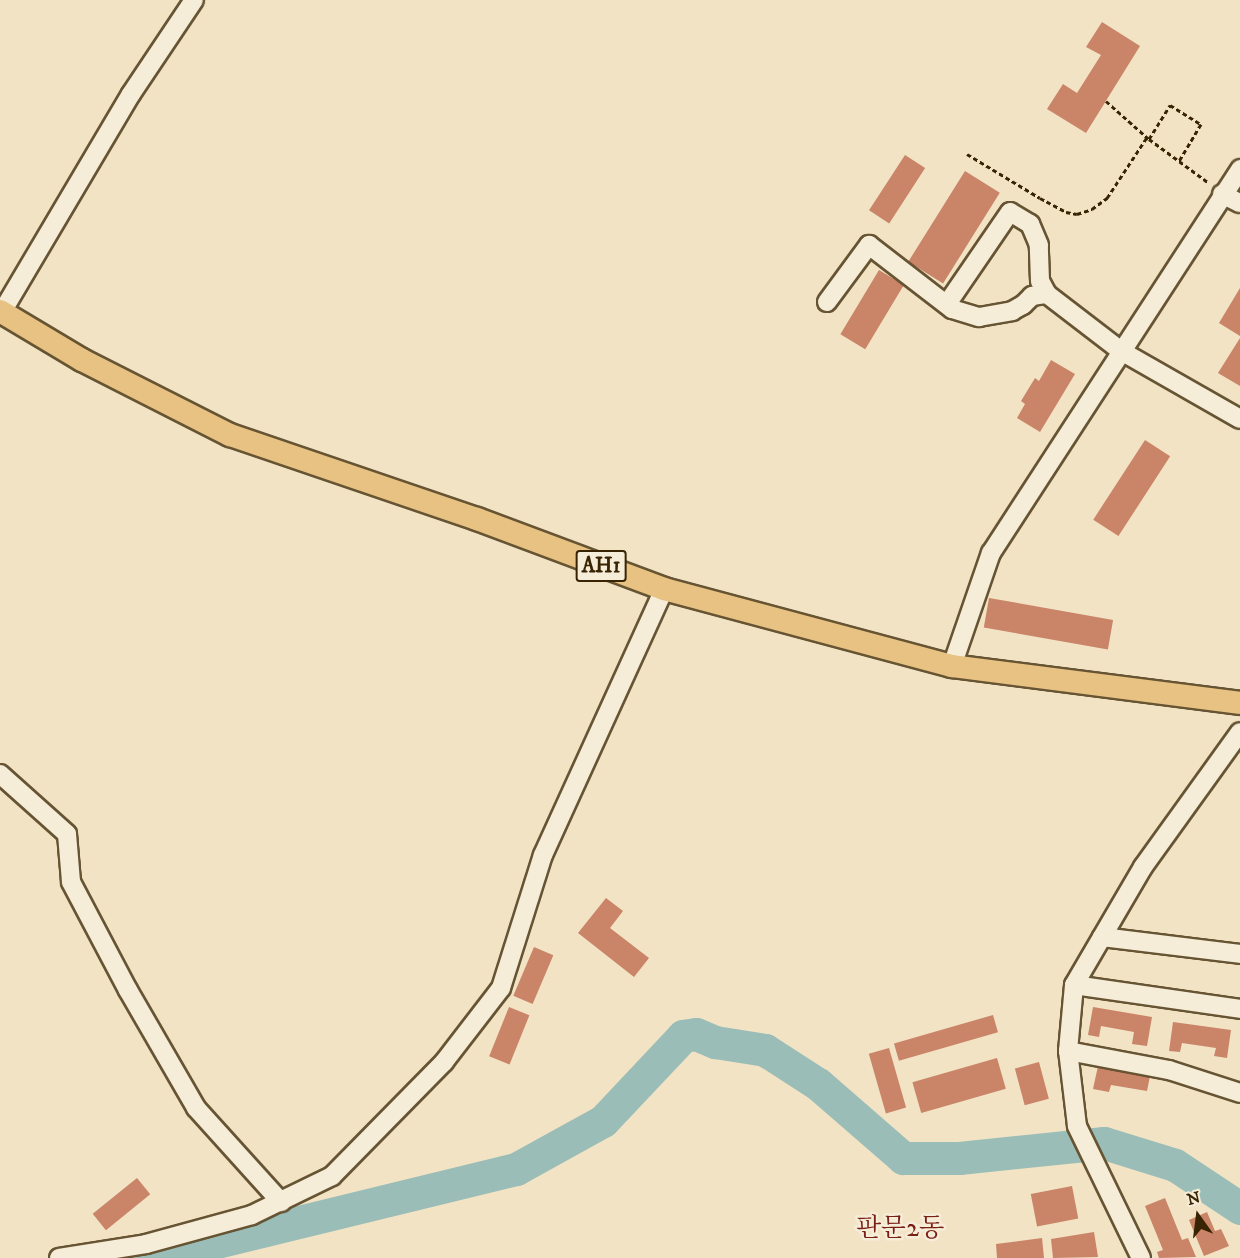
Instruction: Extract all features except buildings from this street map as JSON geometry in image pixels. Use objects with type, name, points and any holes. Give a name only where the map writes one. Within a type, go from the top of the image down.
[{"type":"main road","name":"AH1","points":[[1,312],[82,360],[230,435],[477,519],[664,589],[952,666],[1240,703]]},
{"type":"street","points":[[1,312],[130,94],[194,0]]},
{"type":"street","points":[[952,666],[991,553],[1240,169]]},
{"type":"street","points":[[1222,194],[1240,203]]},
{"type":"street","points":[[947,304],[1010,212],[1034,229],[1040,249],[1040,281],[1047,294],[1121,351],[1240,419]]},
{"type":"street","points":[[827,303],[869,245],[952,309],[979,317],[1012,311],[1032,296],[1047,294]]},
{"type":"street","points":[[59,1258],[145,1252],[252,1215],[281,1202],[332,1176],[444,1062],[501,988],[543,855],[664,589]]},
{"type":"street","points":[[1141,1258],[1077,1126],[1068,1051],[1074,986],[1143,867],[1240,732]]},
{"type":"street","points":[[0,774],[68,834],[71,882],[128,990],[196,1108],[281,1202]]},
{"type":"street","points":[[1102,937],[1240,954]]},
{"type":"street","points":[[1074,986],[1240,1009]]},
{"type":"street","points":[[1068,1051],[1169,1070],[1240,1093]]},
{"type":"path","points":[[1106,101],[1148,138],[1222,194]]},
{"type":"path","points":[[967,154],[1040,198],[1066,212],[1077,214],[1092,209],[1107,198],[1170,105],[1201,124],[1179,161]]},
{"type":"waterway","points":[[151,1258],[516,1169],[603,1121],[683,1036],[696,1034],[715,1042],[765,1050],[818,1084],[903,1158],[959,1158],[1104,1143],[1175,1165],[1240,1208]]},
{"type":"district","name":"판문2동","points":[[900,1229]]}]
